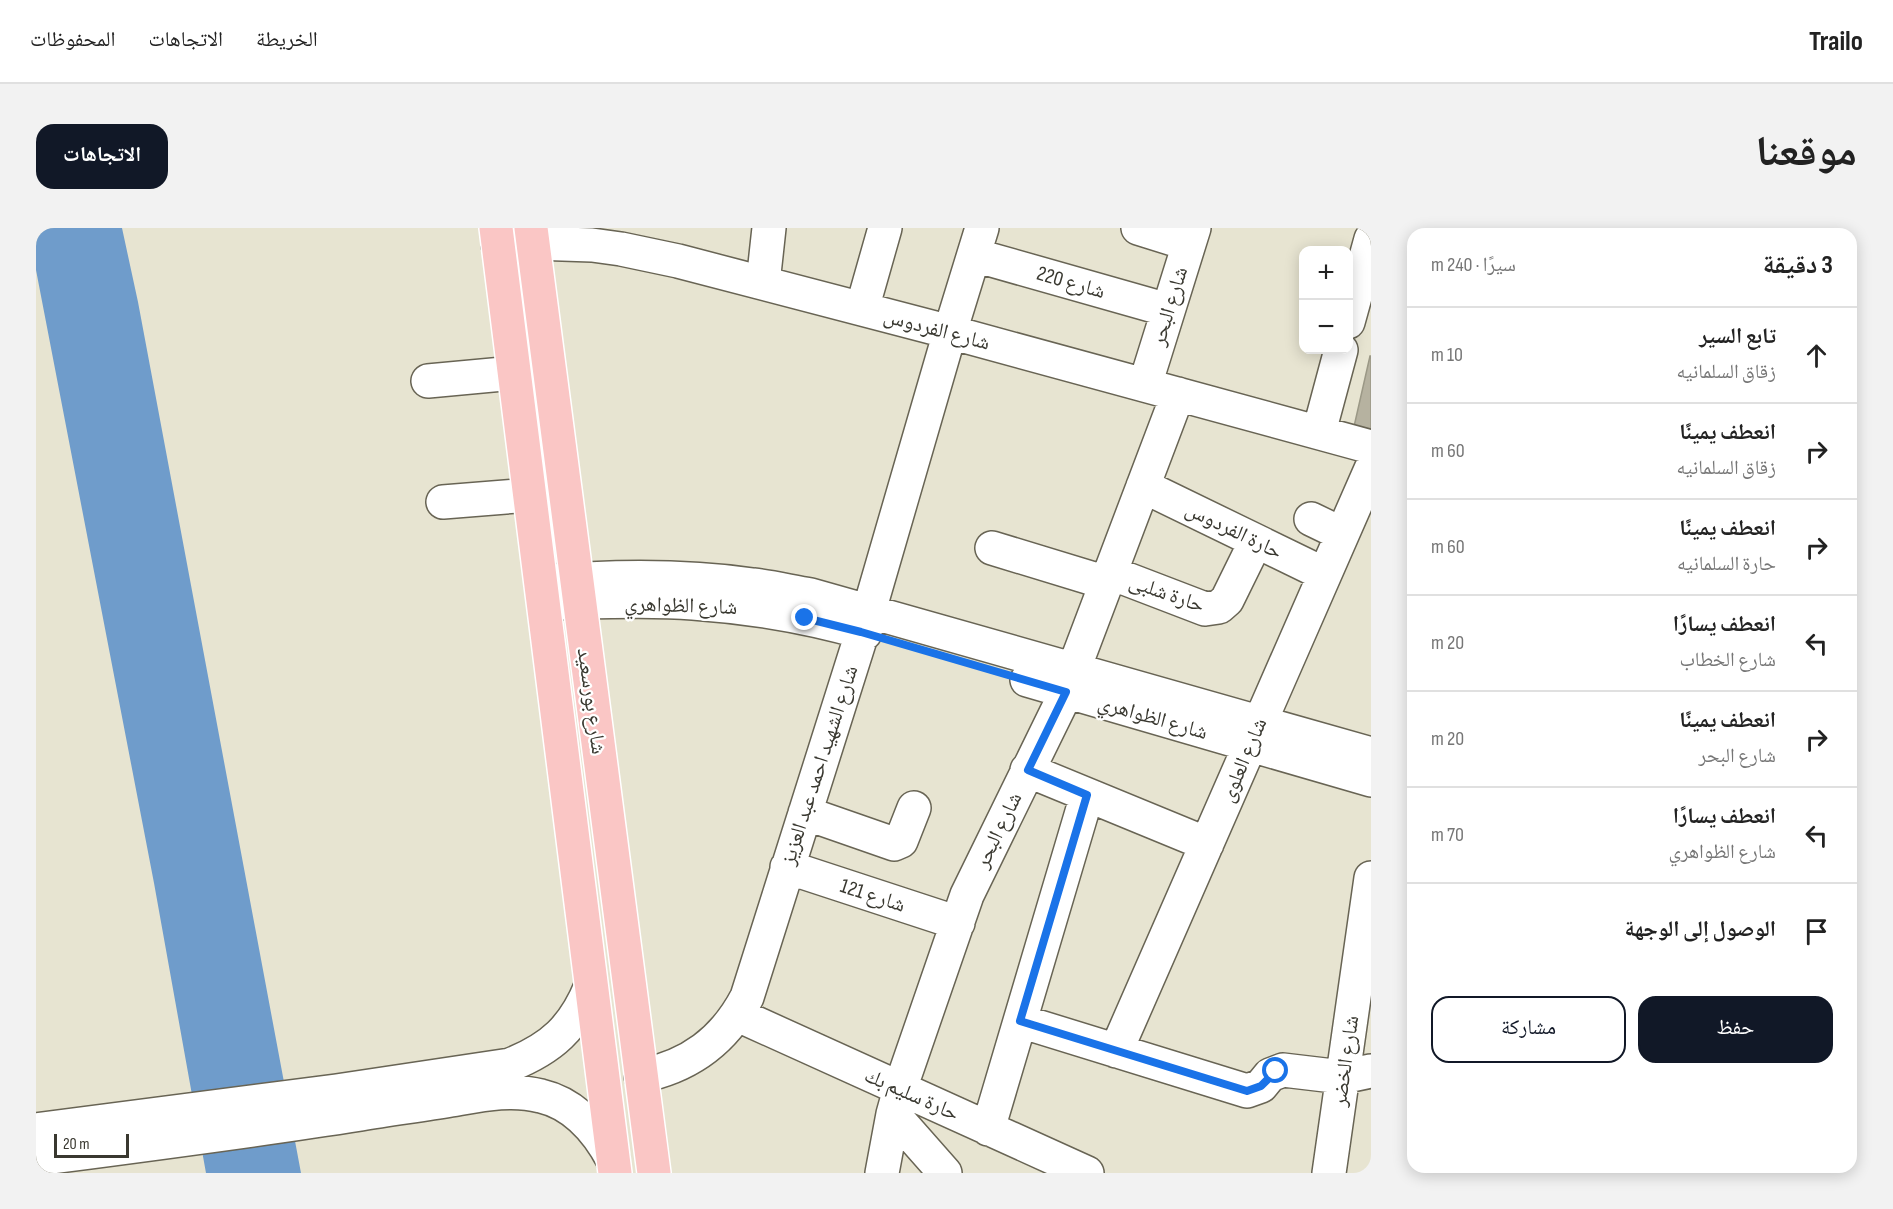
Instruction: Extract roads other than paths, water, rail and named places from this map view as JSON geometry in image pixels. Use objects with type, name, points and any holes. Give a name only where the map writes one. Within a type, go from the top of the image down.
[{"type":"main road","name":"شارع بورسعيد","points":[[532,236],[654,1173]]},
{"type":"main road","name":"شارع بورسعيد","points":[[497,237],[614,1166]]},
{"type":"street","points":[[763,283],[769,228]]},
{"type":"street","points":[[862,309],[885,228]]},
{"type":"street","points":[[1138,228],[1192,236]]},
{"type":"street","name":"شارع الفردوس","points":[[497,237],[532,236],[621,249],[678,261],[950,332],[1371,447]]},
{"type":"street","name":"شارع البحر","points":[[1145,385],[1192,236]]},
{"type":"street","points":[[1353,304],[1371,239]]},
{"type":"street","name":"شارع 220","points":[[978,241],[1168,310]]},
{"type":"street","name":"شارع الشهيد احمد عبد العزيز","points":[[641,1076],[674,1067],[689,1060],[716,1040],[738,1015],[747,998],[865,622],[978,241]]},
{"type":"street","points":[[1319,432],[1340,354]]},
{"type":"street","points":[[428,381],[514,373]]},
{"type":"street","name":"شارع البحر","points":[[882,1173],[896,1102],[967,896],[1069,681],[1178,394]]},
{"type":"street","name":"شارع العلوى","points":[[1116,1051],[1371,469]]},
{"type":"street","name":"حارة الفردوس","points":[[1143,486],[1324,574]]},
{"type":"street","points":[[444,502],[530,495]]},
{"type":"street","points":[[1311,519],[1342,534]]},
{"type":"street","name":"حارة شلبى","points":[[1109,578],[1205,609],[1214,609],[1227,600],[1256,541]]},
{"type":"street","points":[[992,548],[1109,578]]},
{"type":"street","name":"شارع الظواهري","points":[[543,592],[577,591],[748,608],[805,618],[865,622],[1255,734],[1371,780]]},
{"type":"street","name":"شارع الظواهري","points":[[1255,734],[1371,754]]},
{"type":"street","points":[[1028,770],[1207,844]]},
{"type":"street","points":[[988,1129],[1087,795]]},
{"type":"street","points":[[805,813],[894,844],[901,841],[914,808]]},
{"type":"street","name":"شارع 121","points":[[787,867],[958,923]]},
{"type":"street","name":"شارع الخضر","points":[[1329,1173],[1357,1074],[1371,878]]},
{"type":"street","points":[[338,1104],[510,1065],[532,1056],[552,1043],[569,1027],[582,1007],[591,986]]},
{"type":"street","name":"حارة سليم بك","points":[[738,1015],[896,1102],[988,1129],[1087,1173]]},
{"type":"street","points":[[1020,1021],[1247,1091],[1261,1086],[1270,1075],[1283,1070],[1357,1074]]},
{"type":"street","points":[[36,1159],[118,1134],[338,1104],[517,1092],[542,1096],[565,1106],[585,1120],[602,1138],[614,1166]]},
{"type":"street","points":[[896,1102],[945,1173]]},
{"type":"street","points":[[36,1130],[118,1134]]},
{"type":"water","points":[[36,228],[122,228],[138,302],[301,1173],[206,1173],[154,883],[36,270]]}]
